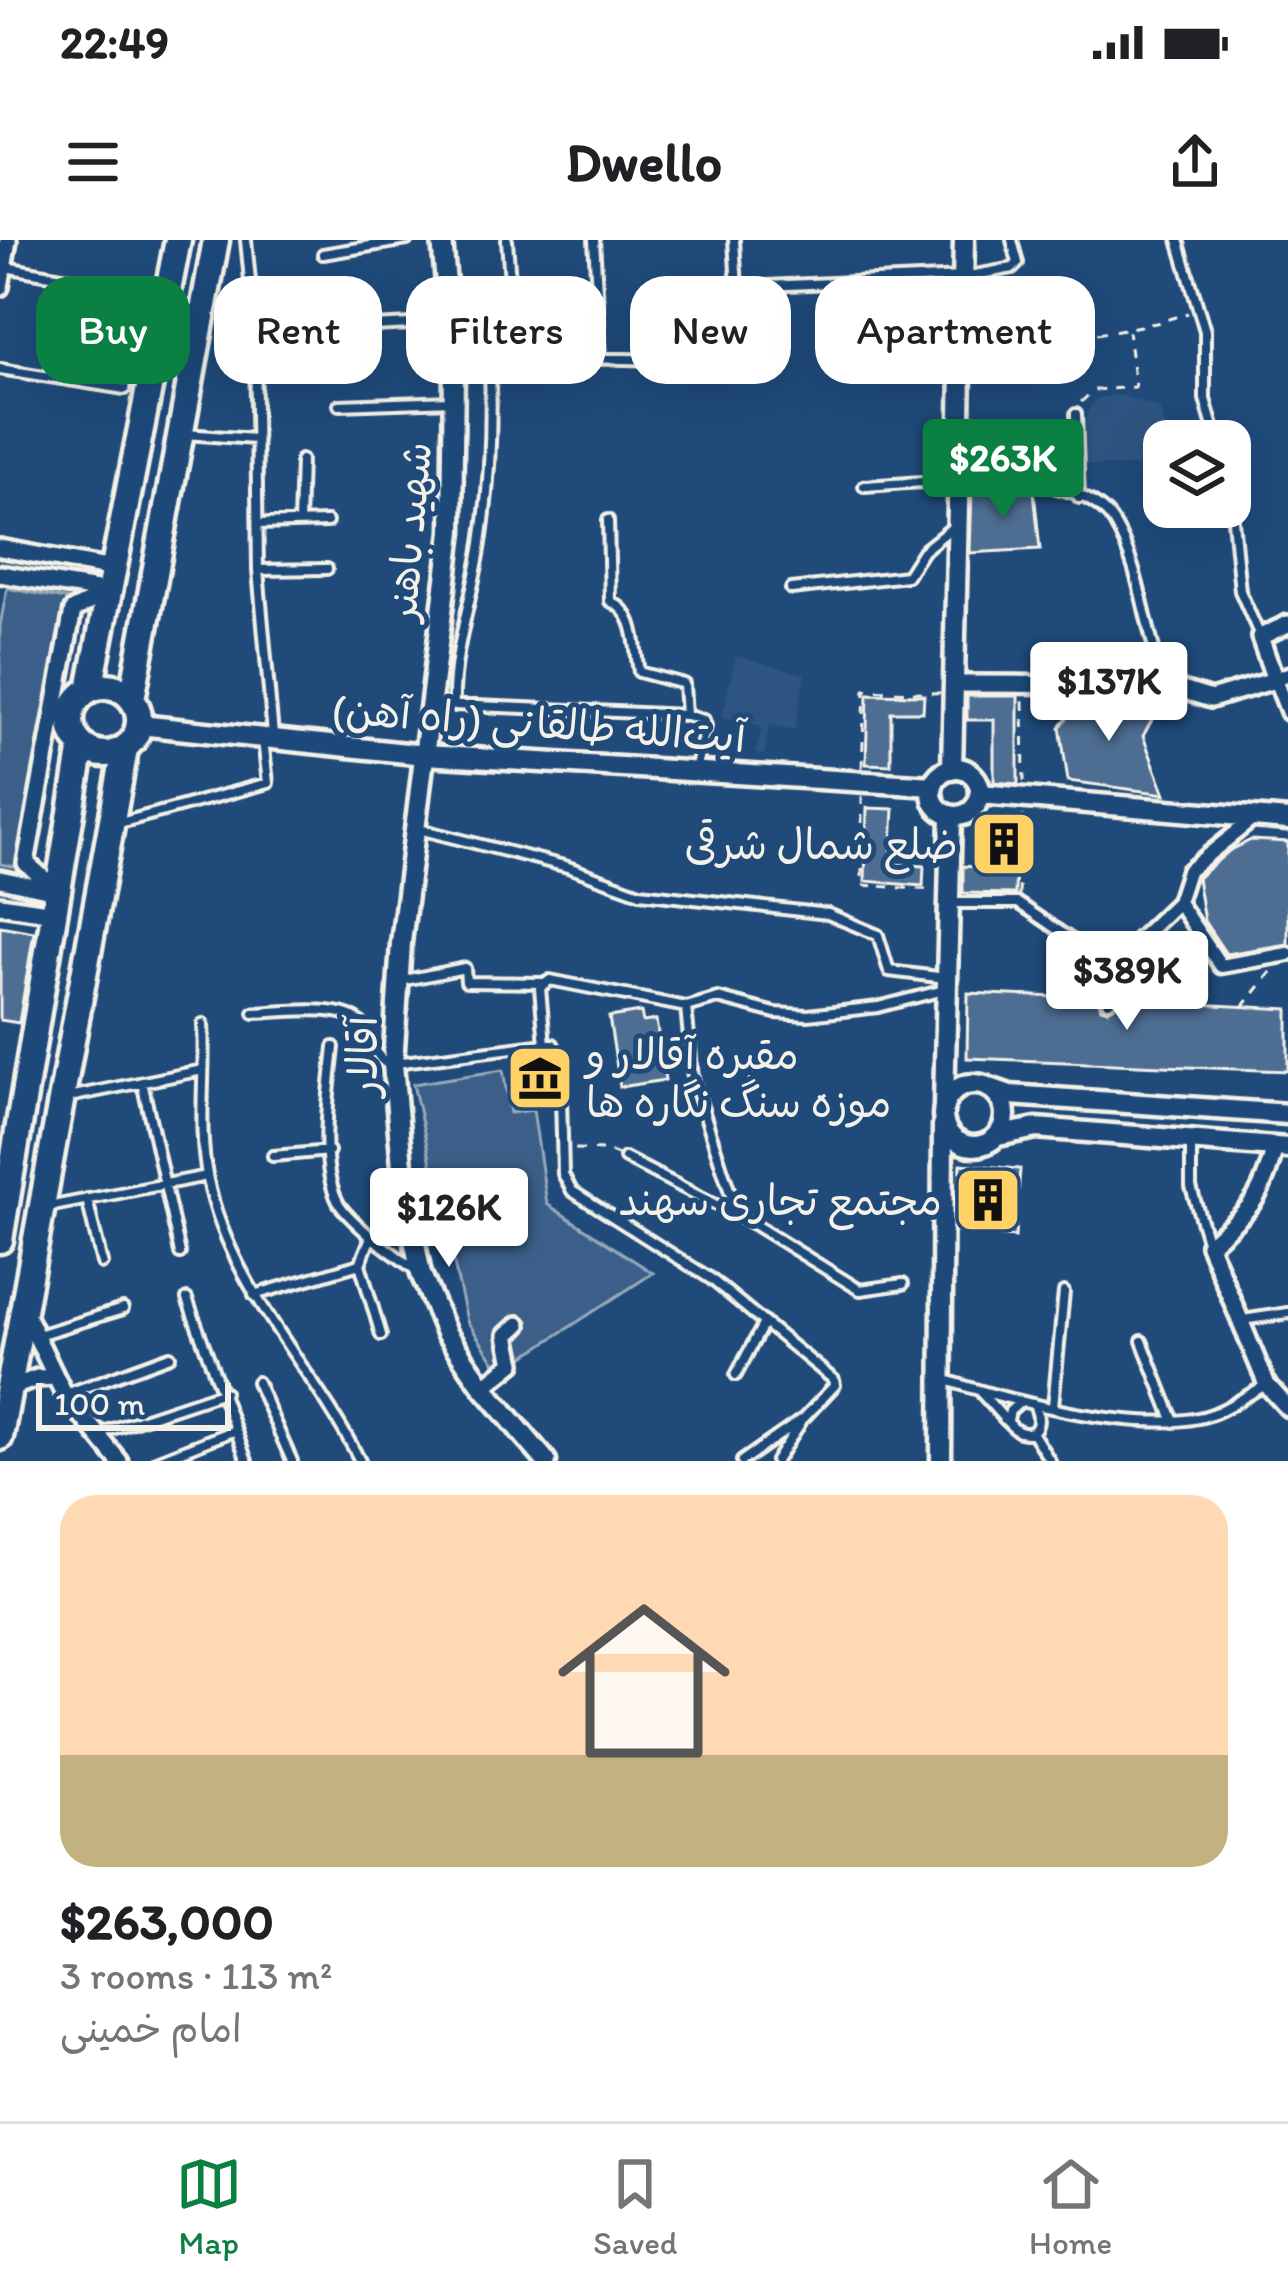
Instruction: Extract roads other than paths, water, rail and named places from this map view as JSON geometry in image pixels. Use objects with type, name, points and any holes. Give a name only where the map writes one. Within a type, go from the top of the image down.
[{"type":"main road","points":[[125,748],[108,755],[82,746],[71,715],[90,689],[178,240]]},
{"type":"main road","points":[[0,1437],[125,748],[140,725],[132,699],[216,240]]},
{"type":"main road","points":[[90,689],[108,686],[132,699]]},
{"type":"main road","points":[[0,1240],[82,746]]},
{"type":"street","points":[[0,287],[8,240]]},
{"type":"street","name":"شهید باهنر","points":[[442,240],[446,276]]},
{"type":"street","points":[[964,240],[964,276]]},
{"type":"street","name":"شهید باهنر","points":[[425,755],[452,531],[454,384]]},
{"type":"street","points":[[952,769],[961,384]]},
{"type":"street","points":[[0,548],[111,581]]},
{"type":"street","points":[[0,574],[111,581]]},
{"type":"street","points":[[56,902],[26,862],[74,610],[111,581]]},
{"type":"street","points":[[1288,623],[1260,637],[1281,677],[1288,712]]},
{"type":"street","points":[[954,688],[1023,682],[1166,685],[1211,699],[1281,677]]},
{"type":"street","name":"(راه آهن) آیت‌الله طالقانی","points":[[140,725],[425,755],[933,786]]},
{"type":"street","name":"آقالار","points":[[425,755],[398,981],[394,1064],[404,1189],[422,1274],[446,1333],[483,1387],[546,1461]]},
{"type":"street","points":[[952,769],[972,774],[980,794],[967,814],[951,816],[934,801],[933,786],[952,769]]},
{"type":"street","points":[[980,794],[1288,820]]},
{"type":"street","points":[[940,1461],[951,816]]},
{"type":"street","points":[[1108,1000],[1111,966],[1178,902],[1189,871],[1255,817]]},
{"type":"street","points":[[0,879],[56,902]]},
{"type":"street","points":[[0,905],[56,902]]},
{"type":"street","points":[[1178,902],[1221,965],[1286,955]]},
{"type":"street","points":[[1281,1147],[1036,1128],[970,1147],[954,1140],[944,1115],[958,1088],[980,1084],[1010,1095],[1283,1114],[1281,1147],[1265,1186],[1252,1206],[1209,1245],[1267,1384],[1288,1408]]},
{"type":"street","points":[[990,1088],[1005,1116],[998,1136]]},
{"type":"street","points":[[22,1308],[64,1394],[119,1461]]},
{"type":"street","points":[[483,1387],[514,1363],[507,1335],[518,1324]]},
{"type":"street","points":[[8,1389],[55,1377]]},
{"type":"lane","points":[[246,240],[250,276]]},
{"type":"lane","points":[[323,254],[359,243],[407,240]]},
{"type":"lane","points":[[508,240],[510,276]]},
{"type":"lane","points":[[594,240],[596,276]]},
{"type":"lane","points":[[734,240],[736,276]]},
{"type":"lane","points":[[969,276],[1013,268],[1018,263],[1012,240]]},
{"type":"lane","points":[[1178,240],[1201,309],[1205,399],[1211,420]]},
{"type":"lane","points":[[4,267],[55,276]]},
{"type":"lane","points":[[0,369],[125,389]]},
{"type":"lane","points":[[111,825],[268,783],[255,384]]},
{"type":"lane","points":[[454,706],[453,678],[471,599],[488,482],[490,384]]},
{"type":"lane","points":[[339,405],[455,401]]},
{"type":"lane","points":[[1076,414],[1079,498]]},
{"type":"lane","points":[[180,434],[255,439]]},
{"type":"lane","points":[[299,523],[301,460]]},
{"type":"lane","points":[[864,487],[1021,480],[1100,505],[1114,523],[1166,685]]},
{"type":"lane","points":[[608,520],[610,601],[622,608],[635,634],[639,672],[684,684],[686,715]]},
{"type":"lane","points":[[258,524],[327,522]]},
{"type":"lane","points":[[791,589],[907,576],[923,551],[958,523]]},
{"type":"lane","points":[[1234,528],[1240,592],[1260,637]]},
{"type":"lane","points":[[258,570],[327,569]]},
{"type":"lane","points":[[428,704],[686,715],[706,726],[695,772]]},
{"type":"lane","points":[[414,828],[568,867],[640,893],[828,914],[878,935],[889,970],[947,983]]},
{"type":"lane","points":[[949,897],[1018,903],[1111,966]]},
{"type":"lane","points":[[398,981],[465,968],[466,982],[556,980],[686,1007],[718,998],[775,1013],[808,1015],[878,1007],[947,983]]},
{"type":"lane","points":[[544,983],[539,999],[545,1044]]},
{"type":"lane","points":[[686,1007],[692,1079],[738,1217]]},
{"type":"lane","points":[[254,1013],[348,1015],[362,1024],[379,1060],[394,1064],[554,1045],[560,1059],[567,1184],[572,1192],[711,1279],[834,1380],[835,1385],[804,1418],[776,1461]]},
{"type":"lane","points":[[203,1024],[206,1176],[221,1229],[254,1295],[360,1461]]},
{"type":"lane","points":[[334,1047],[326,1122],[338,1203],[371,1237],[422,1274]]},
{"type":"lane","points":[[61,1098],[203,1070]]},
{"type":"lane","points":[[142,1082],[180,1253]]},
{"type":"lane","points":[[1191,1140],[1191,1187],[1209,1245]]},
{"type":"lane","points":[[273,1156],[329,1151]]},
{"type":"lane","points":[[625,1158],[738,1217],[860,1290],[903,1284]]},
{"type":"lane","points":[[41,1209],[206,1176]]},
{"type":"lane","points":[[87,1199],[102,1263]]},
{"type":"lane","points":[[371,1237],[360,1264],[380,1335]]},
{"type":"lane","points":[[254,1295],[360,1264]]},
{"type":"lane","points":[[1053,1406],[1064,1292]]},
{"type":"lane","points":[[187,1300],[247,1461]]},
{"type":"lane","points":[[36,1336],[123,1309]]},
{"type":"lane","points":[[1241,1320],[1288,1313]]},
{"type":"lane","points":[[736,1375],[764,1323]]},
{"type":"lane","points":[[1142,1341],[1174,1421]]},
{"type":"lane","points":[[64,1394],[170,1356]]},
{"type":"lane","points":[[941,1378],[1027,1402],[1129,1419],[1174,1421],[1203,1418],[1267,1384]]},
{"type":"lane","points":[[257,1382],[292,1461]]},
{"type":"lane","points":[[977,1390],[1018,1432],[1032,1431]]},
{"type":"lane","points":[[97,1434],[224,1392]]},
{"type":"lane","points":[[1008,1420],[1012,1406],[1027,1402],[1040,1418],[1032,1431]]},
{"type":"lane","points":[[742,1461],[804,1418]]},
{"type":"lane","points":[[156,1461],[235,1430]]},
{"type":"lane","points":[[1032,1431],[1051,1461]]},
{"type":"place","name":"ضلع شمال شرقی","points":[[1004,844]]},
{"type":"place","name":"مقبره آقالار و موزه سنگ نگاره ها","points":[[540,1078]]},
{"type":"place","name":"مجتمع تجاری سهند","points":[[988,1200]]}]
